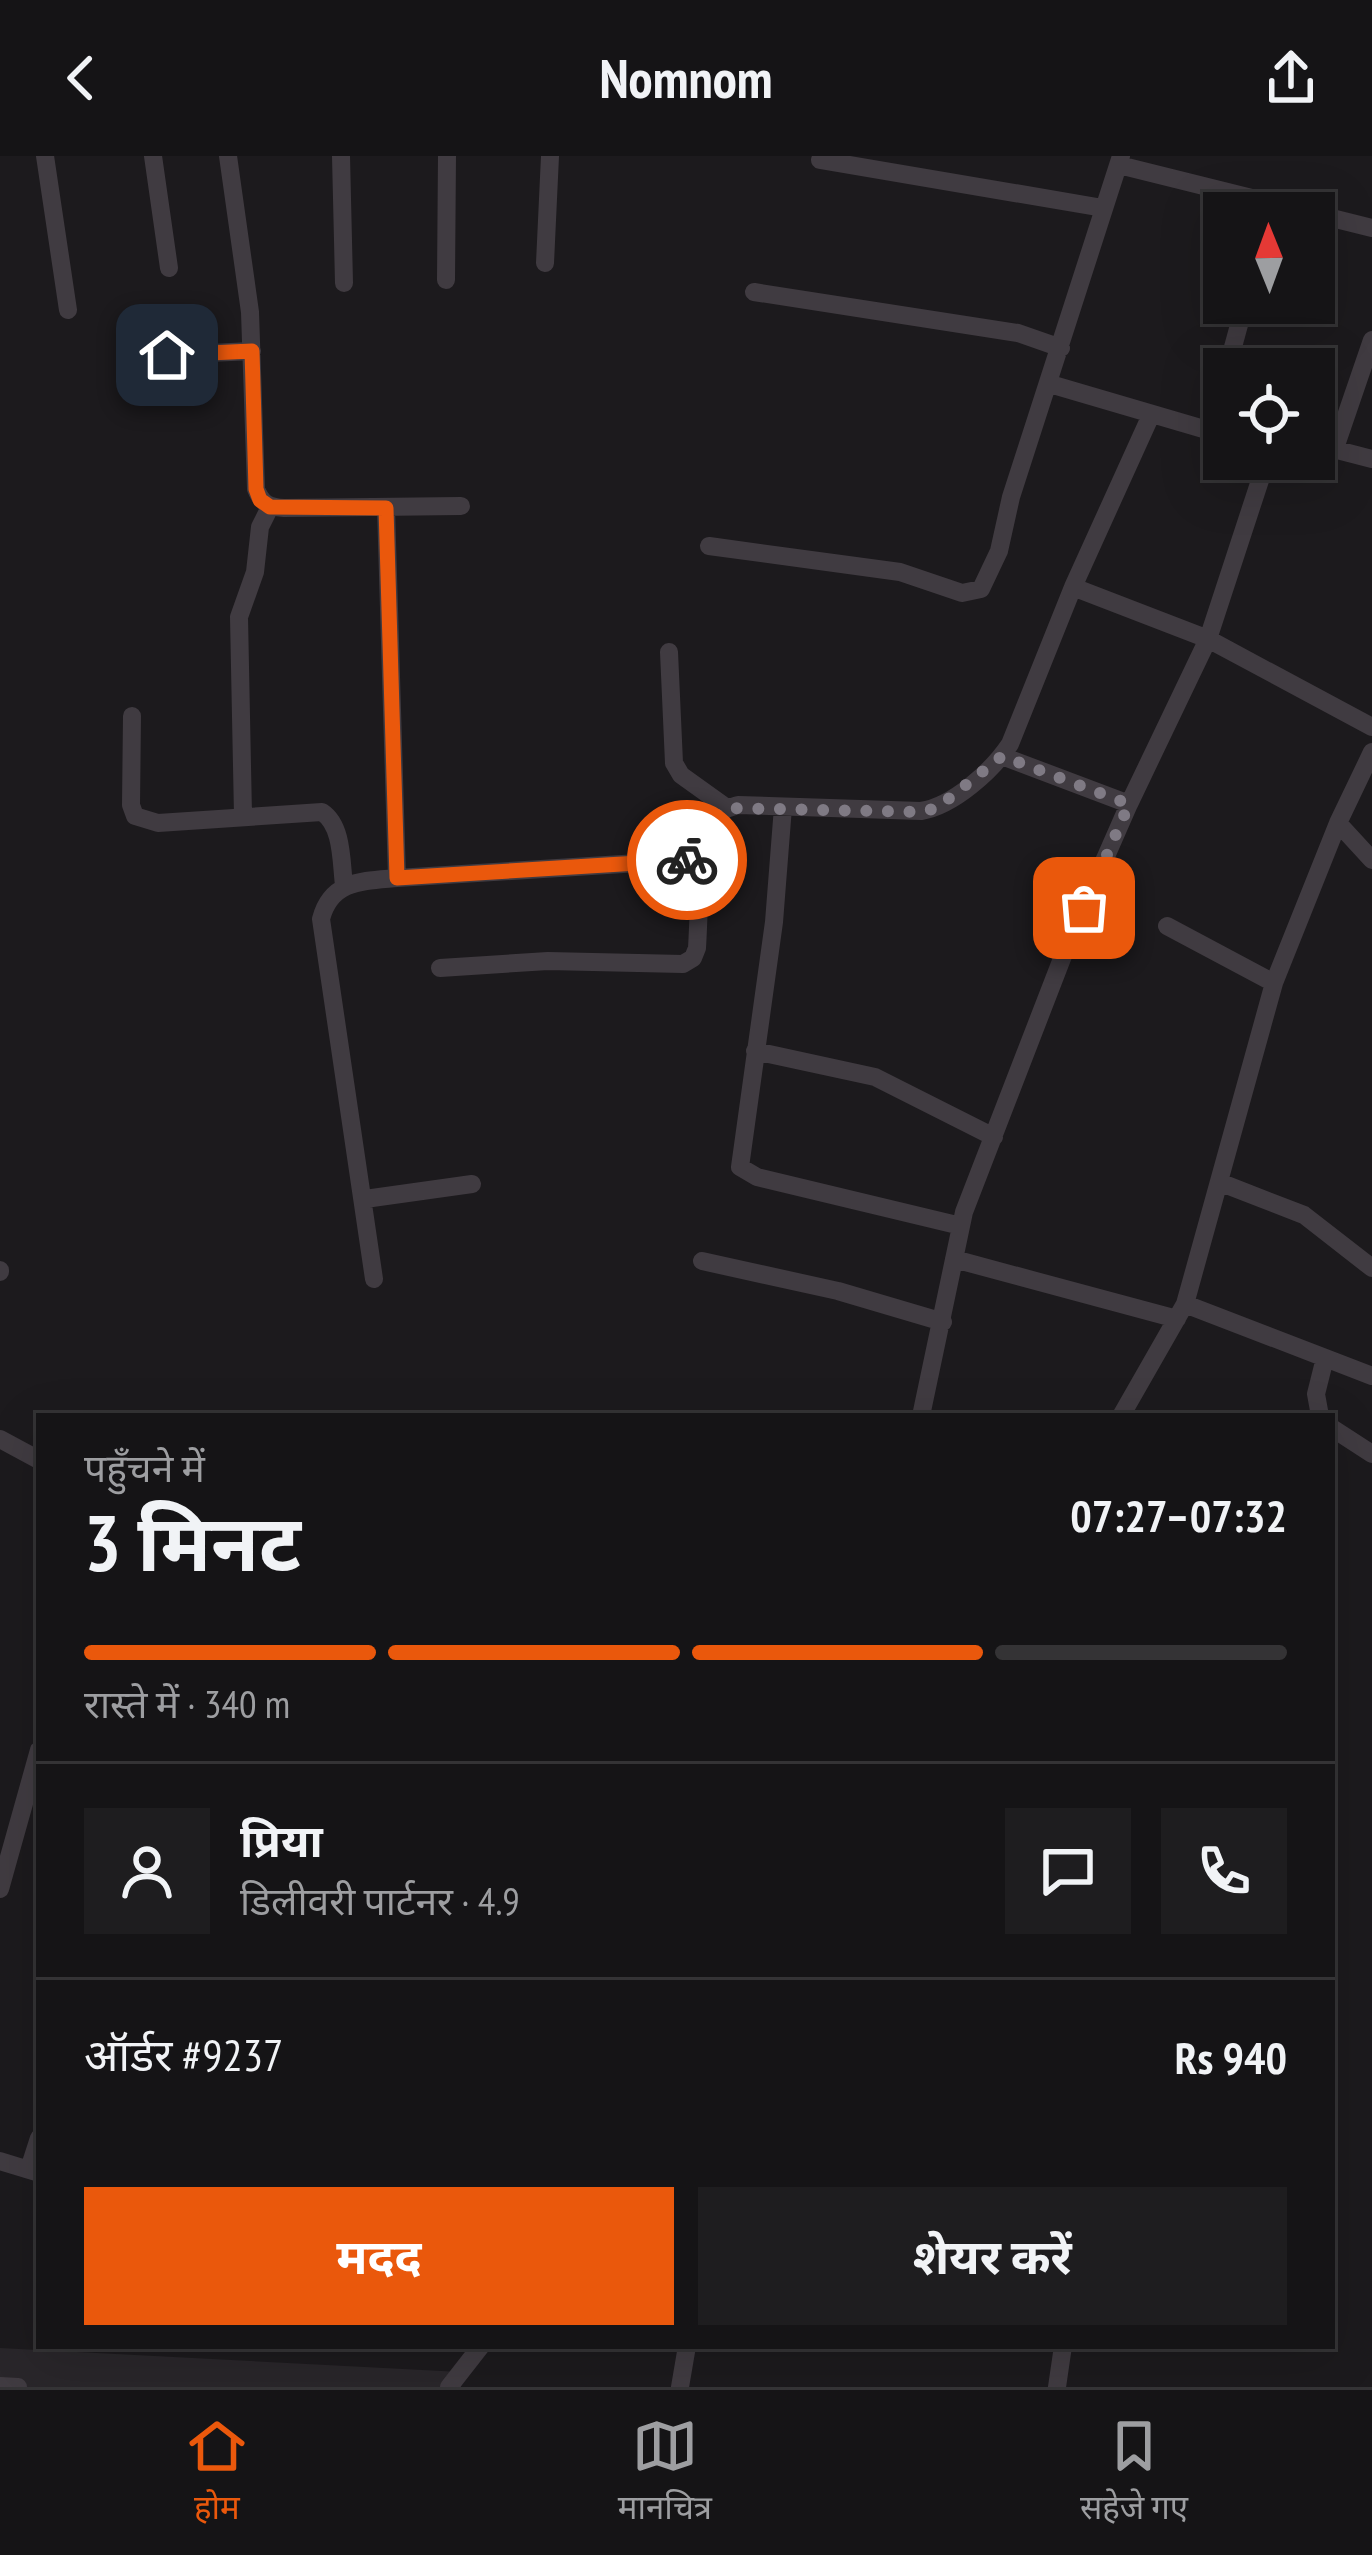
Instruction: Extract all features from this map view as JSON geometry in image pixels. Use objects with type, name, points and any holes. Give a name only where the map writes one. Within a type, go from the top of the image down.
[{"type":"street","points":[[45,156],[68,310]]},
{"type":"street","points":[[153,156],[170,268]]},
{"type":"street","points":[[228,156],[249,296],[260,500],[270,507],[461,506]]},
{"type":"street","points":[[341,156],[344,283]]},
{"type":"street","points":[[446,280],[447,156]]},
{"type":"street","points":[[545,263],[550,156]]},
{"type":"street","points":[[820,160],[1103,208]]},
{"type":"street","points":[[709,546],[900,572],[962,593],[980,589],[999,551],[1008,509],[1120,160],[1223,192]]},
{"type":"street","points":[[1335,220],[1372,228]]},
{"type":"street","points":[[754,292],[1018,333],[1060,348]]},
{"type":"street","points":[[1372,340],[1335,448],[1372,459]]},
{"type":"street","points":[[125,356],[252,351]]},
{"type":"street","points":[[1050,384],[1203,428]]},
{"type":"street","points":[[440,968],[548,961],[683,964],[697,948],[711,820],[727,808],[921,812],[937,808],[1002,756],[1151,415]]},
{"type":"street","points":[[922,1413],[961,1226],[1069,943],[1208,639],[1261,480]]},
{"type":"street","points":[[243,815],[239,616],[255,572],[260,527],[270,507]]},
{"type":"street","points":[[386,508],[397,878]]},
{"type":"street","points":[[1073,587],[1208,639],[1372,728]]},
{"type":"street","points":[[669,652],[674,763],[681,775],[727,808]]},
{"type":"street","points":[[132,716],[131,805],[135,816],[158,823],[311,811],[332,818],[344,885]]},
{"type":"street","points":[[1123,1413],[1181,1312],[1274,983],[1372,752]]},
{"type":"street","points":[[1002,756],[1129,804]]},
{"type":"street","points":[[783,807],[774,922],[740,1167],[747,1174],[961,1226]]},
{"type":"street","points":[[1338,823],[1372,860]]},
{"type":"street","points":[[374,1279],[322,910],[344,885],[704,859]]},
{"type":"street","points":[[1167,926],[1274,983]]},
{"type":"street","points":[[755,1051],[875,1077],[994,1137]]},
{"type":"street","points":[[1219,1182],[1304,1215],[1372,1268]]},
{"type":"street","points":[[365,1198],[472,1184]]},
{"type":"street","points":[[954,1259],[1181,1312],[1372,1376]]},
{"type":"street","points":[[702,1261],[838,1291],[943,1322]]},
{"type":"street","points":[[1319,1413],[1316,1394],[1325,1358]]},
{"type":"street","points":[[1335,1430],[1372,1454]]},
{"type":"street","points":[[0,1439],[36,1458]]},
{"type":"street","points":[[0,1889],[36,1761]]},
{"type":"street","points":[[0,2161],[34,2171]]},
{"type":"street","points":[[449,2387],[479,2349]]},
{"type":"street","points":[[680,2387],[686,2349]]},
{"type":"street","points":[[1057,2387],[1063,2349]]},
{"type":"street","points":[[0,2386],[19,2387]]},
{"type":"shaded area","points":[[0,2348],[461,2372],[461,2387],[0,2387]]},
{"type":"way so far","points":[[687,860],[704,859],[711,820],[727,808],[921,812],[937,808],[1002,756],[1129,804],[1084,908]]},
{"type":"route","points":[[167,355],[252,351],[256,489],[270,507],[386,508],[397,878],[687,860]]}]
